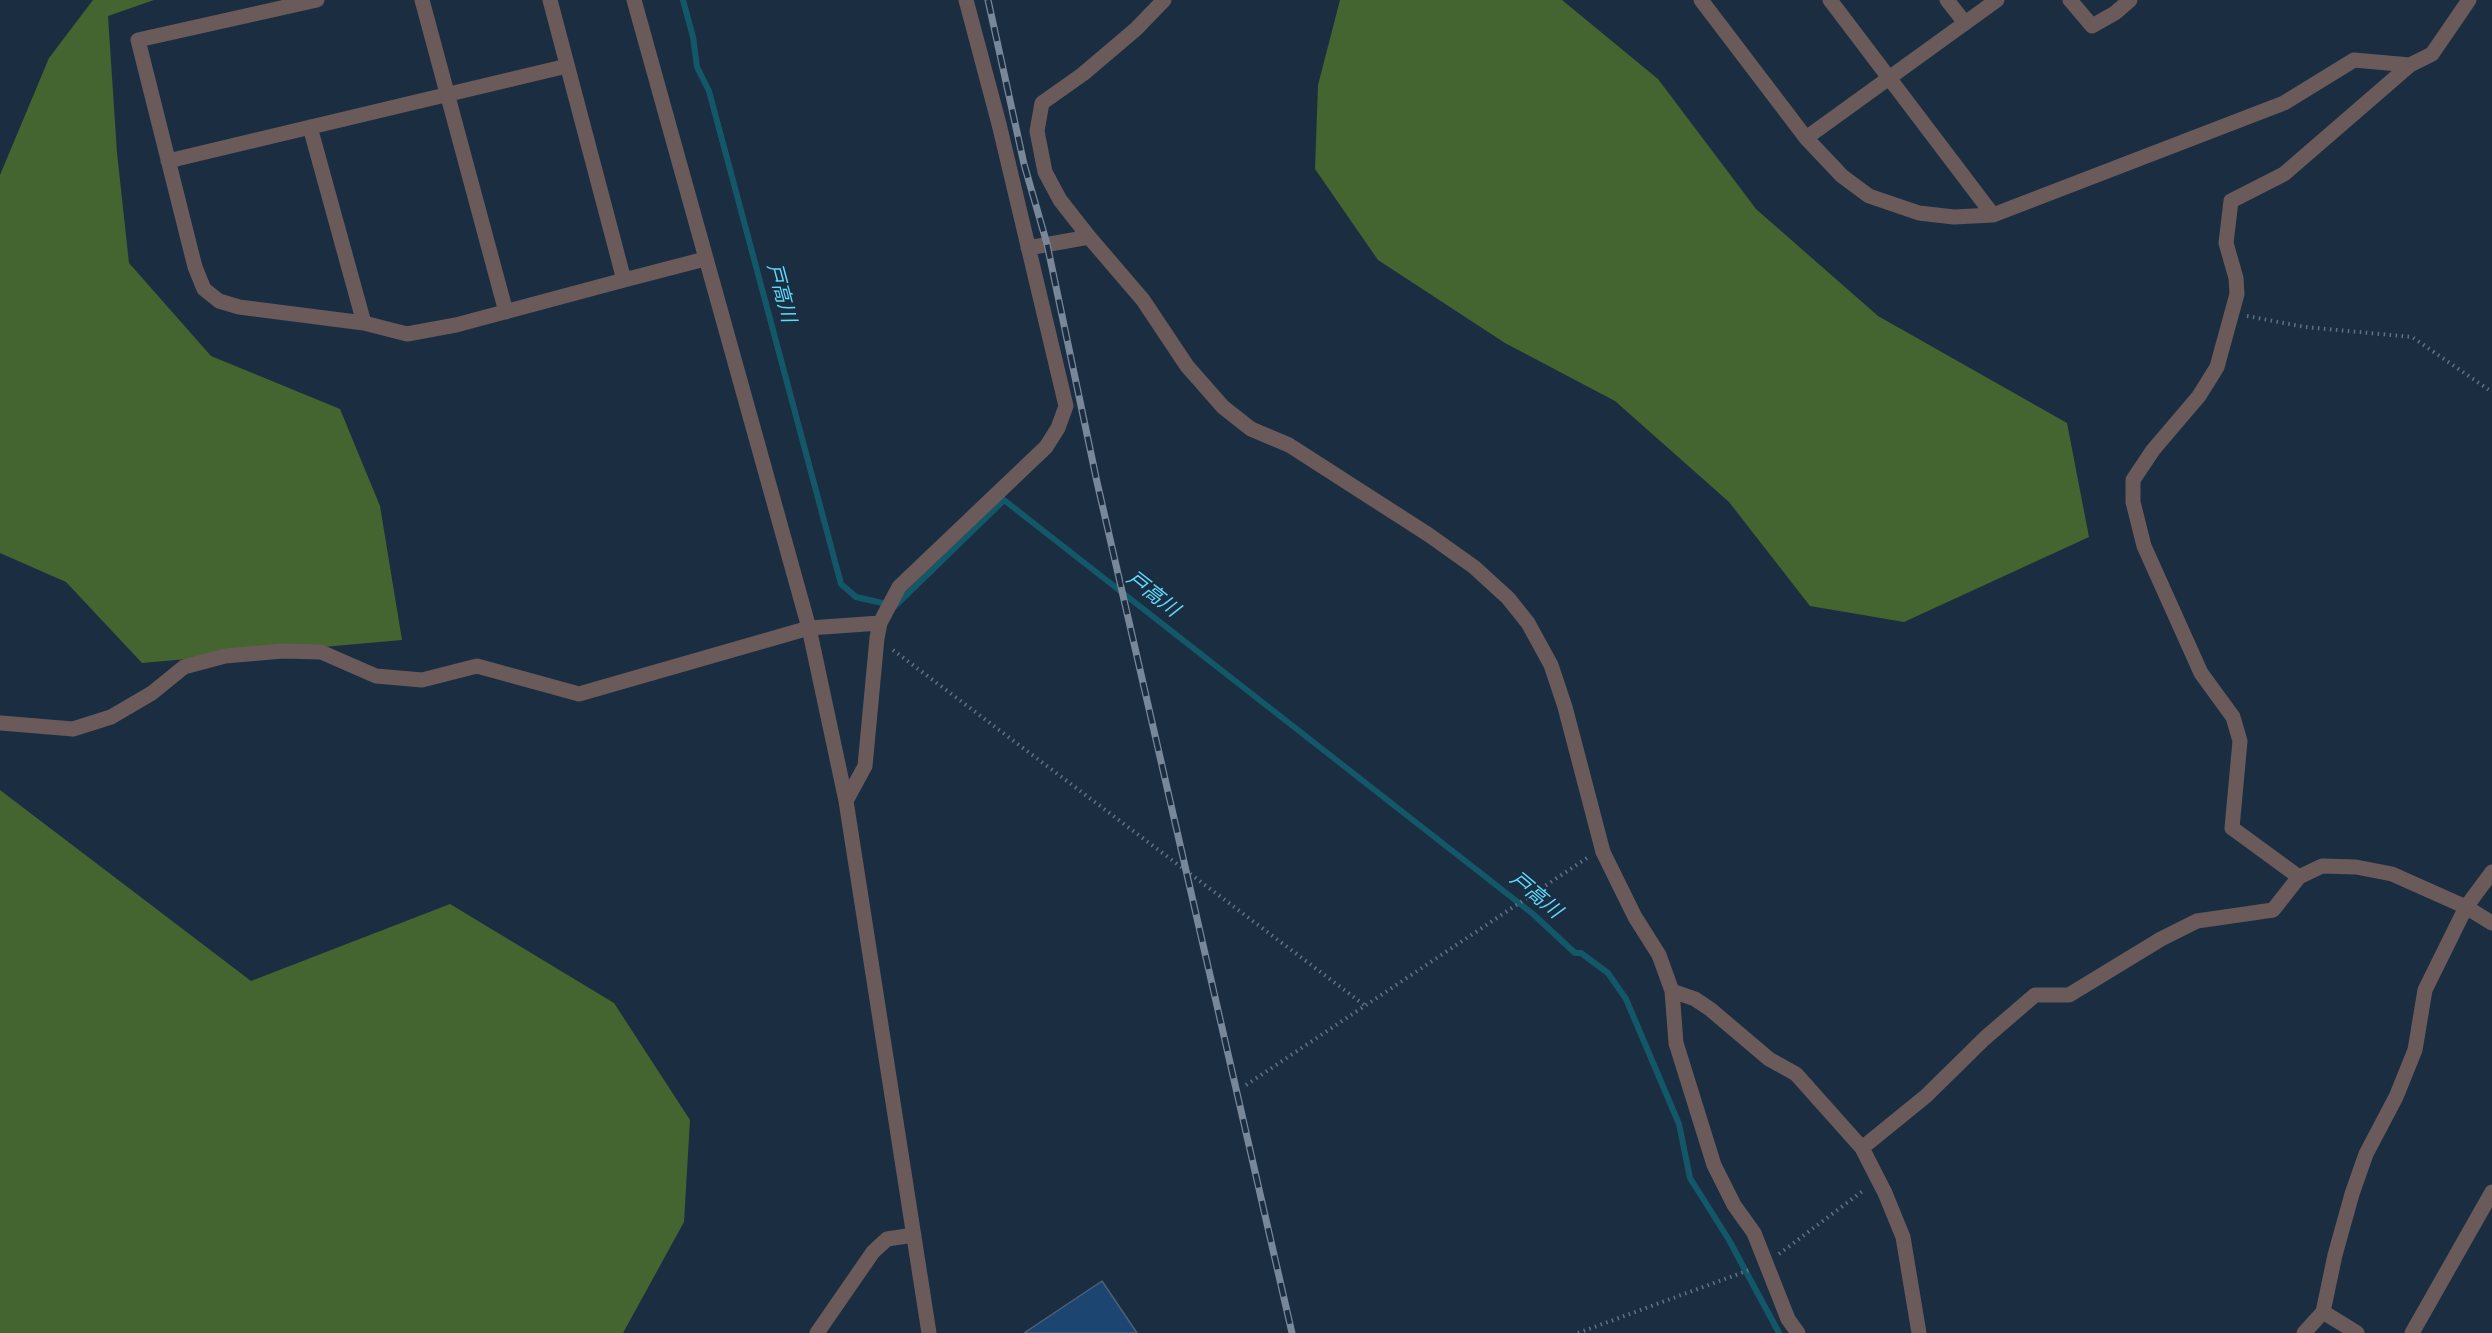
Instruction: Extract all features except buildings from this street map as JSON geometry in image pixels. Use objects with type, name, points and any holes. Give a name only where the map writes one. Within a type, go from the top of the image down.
[{"type":"street","points":[[317,0],[138,40],[195,267],[204,288],[219,301],[239,307],[364,323],[407,334],[506,312],[705,259]]},
{"type":"street","points":[[422,0],[506,312]]},
{"type":"street","points":[[550,0],[624,280]]},
{"type":"street","points":[[634,0],[809,628],[846,801],[929,1333]]},
{"type":"street","points":[[846,801],[865,766],[878,631],[899,587],[1046,447],[1058,428],[1066,406],[999,124],[966,0]]},
{"type":"street","points":[[1164,0],[1083,74],[1042,103],[1037,131],[1046,172],[1060,200],[1143,300],[1187,366],[1223,407],[1251,429],[1289,445],[1429,535],[1474,567],[1508,598],[1527,623],[1551,665],[1565,707],[1603,852],[1635,917],[1659,955],[1672,991],[1676,1043],[1713,1165],[1734,1205],[1754,1233],[1788,1318],[1798,1333]]},
{"type":"street","points":[[1701,0],[1806,138],[1842,176],[1869,196],[1919,213],[1954,217],[1993,215],[2284,103],[2354,60],[2410,65]]},
{"type":"street","points":[[1830,0],[1993,215]]},
{"type":"street","points":[[1947,0],[1965,23]]},
{"type":"street","points":[[1806,138],[1997,0]]},
{"type":"street","points":[[2070,0],[2092,26],[2115,13],[2130,0]]},
{"type":"street","points":[[2299,877],[2232,828],[2240,741],[2233,717],[2201,673],[2144,546],[2133,502],[2133,480],[2153,450],[2199,396],[2217,367],[2233,314],[2236,278],[2226,243],[2231,201],[2284,174],[2410,65],[2432,54],[2469,0]]},
{"type":"street","points":[[168,161],[567,66]]},
{"type":"street","points":[[310,127],[364,323]]},
{"type":"street","points":[[1028,248],[1089,237]]},
{"type":"street","points":[[1,723],[73,729],[111,717],[153,693],[184,667],[225,656],[283,651],[321,652],[375,676],[422,680],[477,666],[579,694],[809,628],[878,631]]},
{"type":"street","points":[[1862,1148],[1926,1096],[1985,1038],[2035,995],[2069,995],[2161,939],[2197,921],[2273,910],[2299,877],[2322,866],[2356,867],[2392,873],[2466,907],[2492,923]]},
{"type":"street","points":[[2304,1333],[2323,1312],[2335,1255],[2366,1154],[2396,1097],[2415,1050],[2425,990],[2466,907],[2492,872]]},
{"type":"street","points":[[1672,991],[1702,1004],[1769,1059],[1796,1074],[1862,1148],[1877,1181],[1885,1192],[1903,1238],[1919,1333]]},
{"type":"street","points":[[2412,1333],[2492,1192]]},
{"type":"street","points":[[817,1333],[873,1252],[887,1239],[914,1235]]},
{"type":"street","points":[[2323,1312],[2357,1333]]},
{"type":"path","points":[[2233,314],[2306,327],[2412,337],[2492,392]]},
{"type":"path","points":[[878,631],[1367,1007]]},
{"type":"path","points":[[1246,1085],[1545,888],[1582,860],[1603,852]]},
{"type":"path","points":[[1578,1333],[1766,1263],[1877,1181]]},
{"type":"green space","points":[[93,0],[154,0],[108,16],[117,153],[129,263],[211,356],[340,409],[380,506],[402,640],[142,663],[66,582],[0,553],[0,175],[49,58]]},
{"type":"green space","points":[[1340,0],[1562,0],[1658,79],[1756,209],[1878,316],[2067,423],[2089,537],[1904,622],[1810,606],[1729,502],[1615,401],[1505,343],[1378,260],[1315,169],[1318,85]]},
{"type":"green space","points":[[0,790],[251,981],[450,904],[614,1003],[690,1120],[684,1222],[623,1333],[0,1333]]},
{"type":"waterway","name":"戸高川","points":[[683,0],[693,37],[697,67],[709,91],[841,584],[856,597],[895,606],[1004,500],[1533,914],[1575,953],[1581,953],[1608,973],[1626,999],[1679,1124],[1690,1178],[1729,1240],[1779,1333]]},
{"type":"railway","points":[[988,0],[1024,164],[1047,244],[1097,482],[1292,1333]]}]
